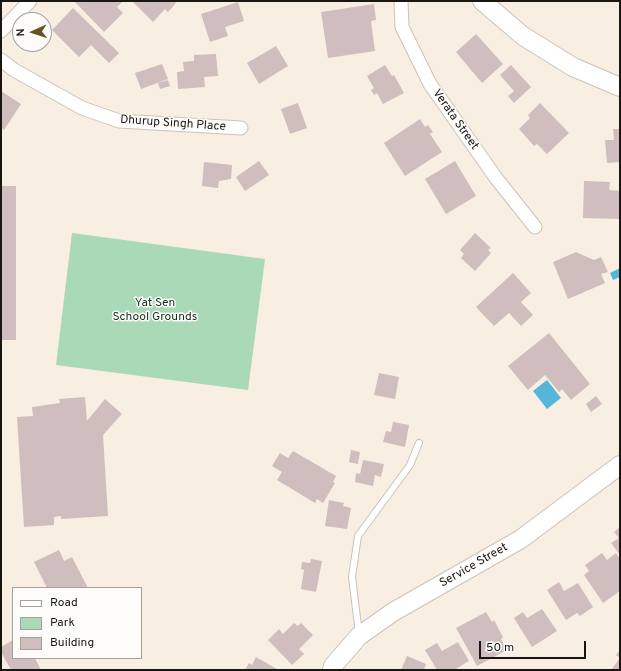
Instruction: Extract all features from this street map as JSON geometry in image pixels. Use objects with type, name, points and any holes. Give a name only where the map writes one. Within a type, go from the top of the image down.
[{"type":"main road","points":[[482,1],[523,36],[573,66],[620,87]]},
{"type":"main road","name":"Service Street","points":[[332,670],[333,666],[359,636],[392,612],[521,540],[620,465]]},
{"type":"street","points":[[1,31],[30,1]]},
{"type":"street","name":"Verata Street","points":[[401,1],[402,27],[430,84],[496,178],[535,227]]},
{"type":"street","name":"Dhurup Singh Place","points":[[1,60],[14,70],[82,108],[119,122],[241,128]]},
{"type":"lane","points":[[359,636],[352,577],[358,536],[410,465],[419,443]]},
{"type":"green space","name":"Yat Sen School Grounds","points":[[72,233],[265,259],[248,390],[56,365]]},
{"type":"water","points":[[620,268],[620,277],[613,280],[610,273]]},
{"type":"water","points":[[547,380],[561,398],[547,409],[533,391]]},
{"type":"building","points":[[74,1],[123,1],[117,7],[123,13],[104,32]]},
{"type":"building","points":[[132,1],[174,1],[176,3],[168,12],[165,9],[153,22]]},
{"type":"building","points":[[238,2],[244,21],[225,27],[228,36],[210,42],[201,14]]},
{"type":"building","points":[[374,4],[376,20],[371,21],[375,51],[328,58],[321,12]]},
{"type":"building","points":[[73,8],[119,53],[109,63],[91,45],[79,57],[52,30]]},
{"type":"building","points":[[476,34],[503,64],[482,83],[456,52]]},
{"type":"building","points":[[276,46],[288,66],[259,84],[247,63]]},
{"type":"building","points":[[216,54],[218,76],[204,77],[205,87],[178,89],[177,72],[184,71],[183,62],[194,61],[194,55]]},
{"type":"building","points":[[162,64],[168,79],[141,89],[135,73]]},
{"type":"building","points":[[385,65],[392,76],[394,75],[404,93],[383,104],[377,93],[374,95],[371,90],[374,88],[367,76]]},
{"type":"building","points":[[511,65],[531,87],[514,103],[508,96],[514,91],[500,75]]},
{"type":"building","points":[[168,80],[170,86],[160,89],[158,83]]},
{"type":"building","points":[[1,91],[21,104],[4,130],[1,127]]},
{"type":"building","points":[[298,103],[307,128],[290,134],[281,109]]},
{"type":"building","points":[[540,103],[569,133],[547,154],[537,144],[534,146],[519,129],[530,118],[528,115]]},
{"type":"building","points":[[420,119],[425,127],[428,125],[433,132],[430,134],[442,152],[405,176],[384,143]]},
{"type":"building","points":[[613,129],[620,129],[620,162],[607,163],[605,140],[614,140]]},
{"type":"building","points":[[259,161],[269,175],[245,191],[236,177]]},
{"type":"building","points":[[455,161],[476,196],[446,214],[425,179]]},
{"type":"building","points":[[204,162],[232,165],[231,179],[219,181],[218,188],[202,186]]},
{"type":"building","points":[[584,181],[610,182],[609,190],[620,191],[620,219],[583,218]]},
{"type":"building","points":[[1,186],[16,186],[16,340],[1,340]]},
{"type":"building","points":[[475,233],[491,248],[488,250],[491,253],[475,271],[461,258],[464,254],[460,250]]},
{"type":"building","points":[[576,252],[594,260],[601,257],[608,272],[601,274],[605,283],[568,299],[553,262]]},
{"type":"building","points":[[513,273],[531,293],[521,302],[533,315],[521,326],[509,313],[494,326],[476,307]]},
{"type":"building","points":[[549,333],[590,384],[571,400],[562,389],[559,392],[545,375],[528,390],[508,366]]},
{"type":"building","points":[[379,373],[399,377],[395,399],[374,395]]},
{"type":"building","points":[[596,396],[602,404],[591,412],[586,404]]},
{"type":"building","points":[[85,397],[87,421],[105,399],[122,414],[103,435],[108,516],[61,519],[61,516],[54,517],[54,525],[24,527],[17,417],[33,416],[32,407],[60,403],[59,399]]},
{"type":"building","points":[[393,422],[409,425],[405,447],[383,442],[386,431],[391,432]]},
{"type":"building","points":[[351,450],[360,452],[358,464],[349,462]]},
{"type":"building","points":[[293,451],[336,476],[333,482],[335,483],[323,503],[317,499],[315,503],[277,480],[282,472],[272,466],[280,453],[288,458]]},
{"type":"building","points":[[363,460],[384,464],[381,477],[375,475],[373,486],[355,482],[356,473],[360,474]]},
{"type":"building","points":[[329,500],[344,503],[343,506],[351,508],[347,529],[325,526]]},
{"type":"building","points":[[620,527],[620,555],[611,543],[619,538],[614,532]]},
{"type":"building","points":[[59,550],[64,561],[72,557],[87,587],[46,587],[34,562]]},
{"type":"building","points":[[602,553],[607,560],[616,553],[620,559],[620,591],[603,603],[584,575],[589,571],[585,565]]},
{"type":"building","points":[[311,559],[322,561],[316,592],[301,589],[304,570],[301,569],[302,562],[310,563]]},
{"type":"building","points":[[559,582],[564,591],[578,583],[593,607],[580,616],[577,613],[566,620],[547,590]]},
{"type":"building","points":[[542,609],[557,631],[532,647],[514,618],[523,612],[527,618]]},
{"type":"building","points":[[486,612],[492,622],[494,620],[503,637],[501,639],[507,650],[477,666],[456,628]]},
{"type":"building","points":[[294,623],[298,626],[301,623],[313,635],[299,649],[304,654],[292,665],[268,640],[279,629],[283,634]]},
{"type":"building","points":[[12,641],[12,659],[36,659],[41,670],[11,670],[1,652],[1,647]]},
{"type":"building","points":[[458,642],[469,661],[454,670],[437,670],[425,650],[437,643],[442,651]]},
{"type":"building","points":[[620,650],[620,658],[616,655]]},
{"type":"building","points":[[407,656],[426,664],[424,670],[401,670]]},
{"type":"building","points":[[256,657],[277,669],[245,670],[249,663],[252,665]]},
{"type":"building","points":[[620,658],[620,670],[611,670]]}]
